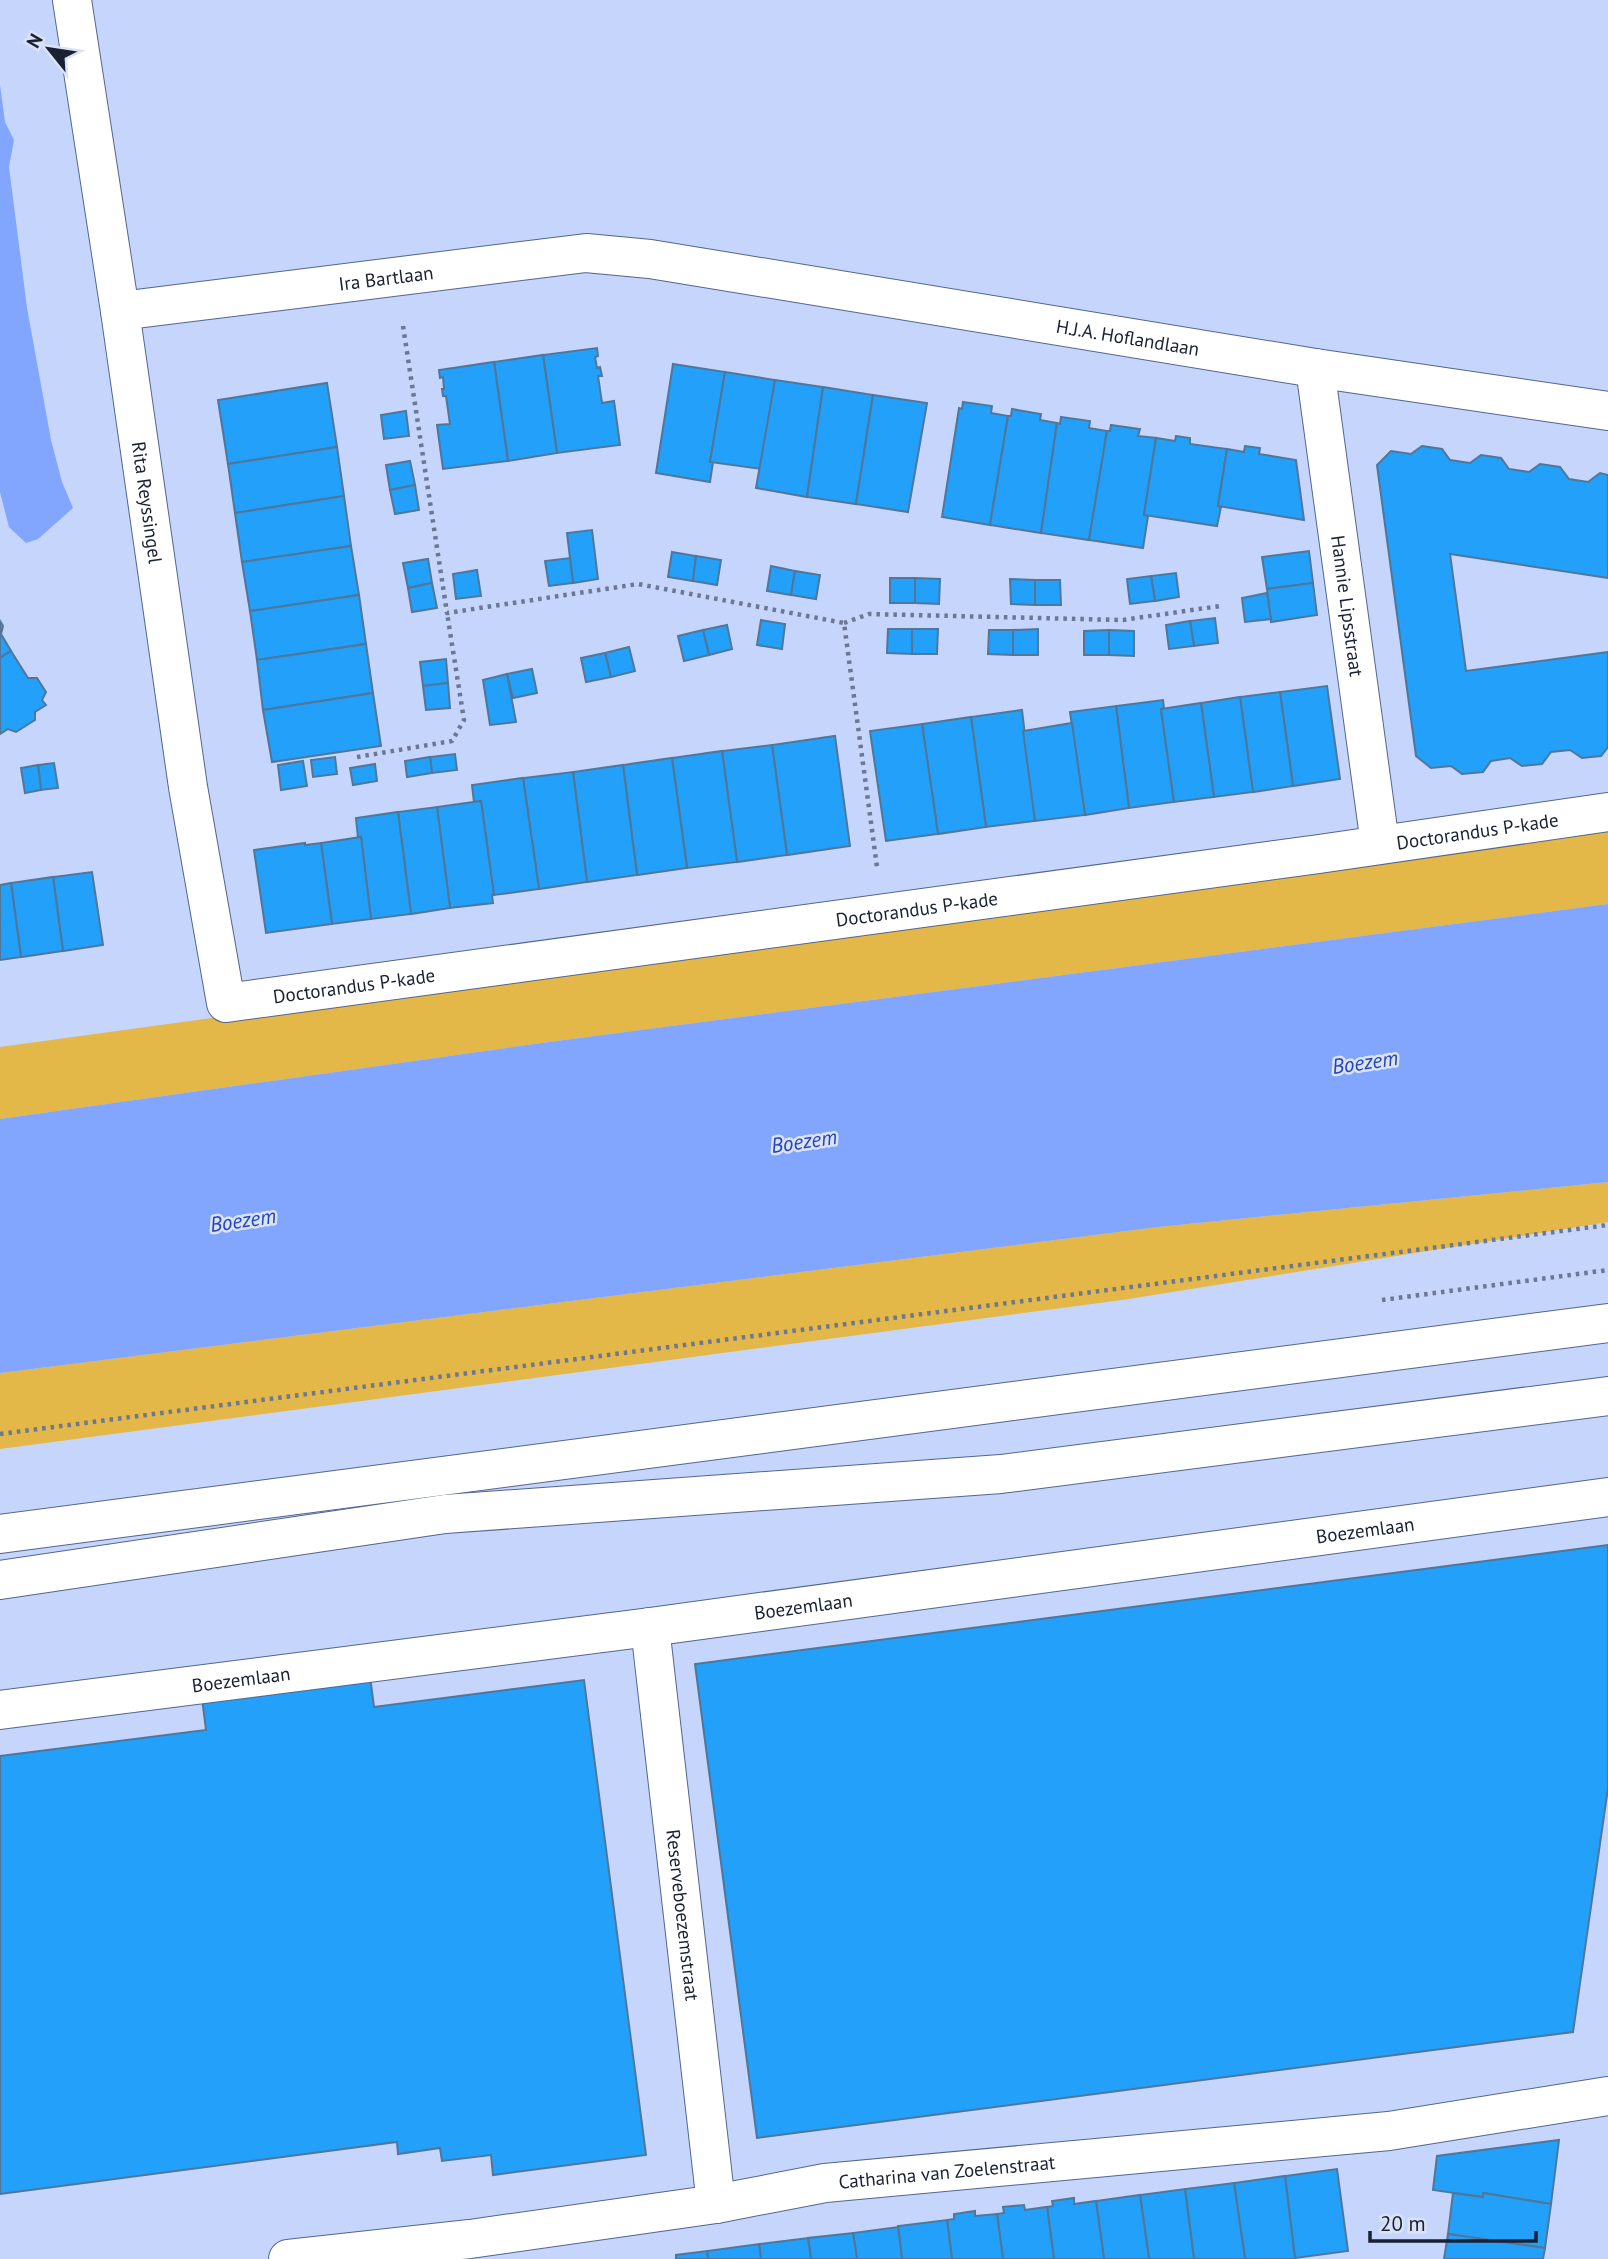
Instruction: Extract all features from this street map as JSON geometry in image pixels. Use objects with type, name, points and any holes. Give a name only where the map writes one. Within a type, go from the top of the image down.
[{"type":"street","name":"Rita Reyssingel","points":[[72,0],[120,311],[188,788],[226,1003]]},
{"type":"street","name":"Ira Bartlaan","points":[[120,311],[586,253],[650,259]]},
{"type":"street","name":"H.J.A. Hoflandlaan","points":[[650,259],[1315,368],[1608,411]]},
{"type":"street","name":"Hannie Lipsstraat","points":[[1315,368],[1380,844]]},
{"type":"street","name":"Doctorandus P-kade","points":[[226,1003],[1608,812]]},
{"type":"street","points":[[0,1534],[1608,1323]]},
{"type":"street","points":[[0,1580],[445,1514],[1001,1474],[1608,1396]]},
{"type":"street","name":"Boezemlaan","points":[[0,1710],[650,1627],[1608,1497]]},
{"type":"street","name":"Reserveboezemstraat","points":[[650,1627],[716,2204]]},
{"type":"street","name":"Catharina van Zoelenstraat","points":[[288,2259],[471,2249],[825,2183],[1389,2132],[1608,2096]]},
{"type":"path","points":[[357,757],[452,741],[464,720],[421,455],[396,277]]},
{"type":"path","points":[[447,613],[638,584],[844,623],[869,614],[1123,620],[1220,606]]},
{"type":"path","points":[[844,623],[884,913]]},
{"type":"path","points":[[0,1434],[1608,1225]]},
{"type":"shaded area","points":[[1608,827],[1608,904],[549,1042],[0,1119],[0,1047]]},
{"type":"shaded area","points":[[1608,1182],[1608,1222],[1122,1300],[0,1449],[0,1373],[1158,1227]]},
{"type":"water","points":[[0,85],[5,122],[14,140],[9,167],[27,308],[51,440],[62,482],[73,508],[38,539],[26,543],[9,527],[0,492]]},
{"type":"water","name":"Boezem","points":[[1608,904],[1608,1182],[1158,1227],[0,1373],[0,1119],[549,1042]]},
{"type":"building","points":[[597,348],[598,356],[595,357],[602,376],[598,376],[602,403],[614,401],[620,445],[557,453],[543,355]]},
{"type":"building","points":[[543,355],[557,453],[508,461],[494,362]]},
{"type":"building","points":[[494,362],[508,461],[443,469],[437,425],[450,424],[446,396],[443,396],[443,377],[440,378],[439,370]]},
{"type":"building","points":[[673,364],[725,372],[710,462],[713,462],[710,482],[656,473]]},
{"type":"building","points":[[725,372],[775,380],[761,469],[710,462]]},
{"type":"building","points":[[775,380],[823,387],[807,497],[756,488]]},
{"type":"building","points":[[327,383],[337,447],[228,464],[218,400]]},
{"type":"building","points":[[823,387],[873,395],[856,504],[807,497]]},
{"type":"building","points":[[873,395],[927,403],[908,512],[856,504]]},
{"type":"building","points":[[963,402],[992,406],[991,413],[1008,416],[990,525],[942,517],[959,408],[962,409]]},
{"type":"building","points":[[1012,409],[1041,414],[1040,420],[1057,423],[1041,533],[990,525],[1008,416],[1011,416]]},
{"type":"building","points":[[406,411],[409,436],[384,439],[381,415]]},
{"type":"building","points":[[1061,417],[1090,421],[1089,428],[1107,431],[1089,540],[1041,533],[1057,423],[1060,424]]},
{"type":"building","points":[[1111,425],[1140,429],[1138,436],[1156,438],[1144,515],[1148,516],[1143,548],[1089,540],[1107,431],[1110,431]]},
{"type":"building","points":[[1176,436],[1190,438],[1190,444],[1227,449],[1217,526],[1144,515],[1156,438],[1175,441]]},
{"type":"building","points":[[1245,446],[1260,448],[1259,454],[1296,460],[1304,520],[1218,506],[1227,449],[1244,452]]},
{"type":"building","points":[[1422,446],[1442,449],[1450,460],[1470,463],[1481,455],[1501,458],[1509,469],[1529,472],[1540,464],[1560,467],[1569,479],[1588,482],[1600,473],[1608,475],[1608,578],[1450,554],[1466,671],[1608,652],[1608,747],[1601,756],[1582,758],[1570,750],[1551,752],[1542,764],[1522,766],[1510,758],[1491,761],[1483,772],[1462,774],[1451,766],[1431,768],[1416,756],[1377,465],[1391,451],[1411,454]]},
{"type":"building","points":[[337,447],[344,496],[235,513],[228,464]]},
{"type":"building","points":[[410,461],[415,485],[390,490],[386,465]]},
{"type":"building","points":[[415,485],[419,510],[395,514],[390,490]]},
{"type":"building","points":[[344,496],[351,546],[242,562],[235,513]]},
{"type":"building","points":[[592,530],[598,579],[573,583],[567,533]]},
{"type":"building","points":[[351,546],[359,595],[250,611],[242,562]]},
{"type":"building","points":[[1309,551],[1313,583],[1267,589],[1262,557]]},
{"type":"building","points":[[672,552],[696,556],[693,581],[668,577]]},
{"type":"building","points":[[696,556],[721,560],[717,585],[693,581]]},
{"type":"building","points":[[570,558],[573,583],[549,586],[545,561]]},
{"type":"building","points":[[428,559],[432,583],[408,588],[403,563]]},
{"type":"building","points":[[771,566],[795,571],[791,595],[767,591]]},
{"type":"building","points":[[477,570],[481,596],[456,599],[453,574]]},
{"type":"building","points":[[795,571],[820,575],[816,599],[791,595]]},
{"type":"building","points":[[1176,573],[1179,597],[1155,601],[1151,576]]},
{"type":"building","points":[[1151,576],[1155,601],[1130,604],[1127,579]]},
{"type":"building","points":[[890,578],[915,578],[915,603],[890,603]]},
{"type":"building","points":[[915,578],[940,579],[939,604],[915,603]]},
{"type":"building","points":[[1010,579],[1035,580],[1035,605],[1011,604]]},
{"type":"building","points":[[1035,580],[1060,580],[1061,605],[1035,605]]},
{"type":"building","points":[[432,583],[437,608],[412,612],[408,588]]},
{"type":"building","points":[[1313,583],[1317,615],[1271,622],[1267,589]]},
{"type":"building","points":[[1267,593],[1271,619],[1245,622],[1242,598]]},
{"type":"building","points":[[359,595],[366,644],[257,660],[250,611]]},
{"type":"building","points":[[1215,618],[1218,643],[1194,646],[1190,621]]},
{"type":"building","points":[[761,620],[785,624],[782,649],[757,645]]},
{"type":"building","points":[[0,621],[3,626],[1,634],[11,651],[0,658]]},
{"type":"building","points":[[1190,621],[1194,646],[1169,649],[1166,625]]},
{"type":"building","points":[[727,625],[732,649],[709,655],[703,630]]},
{"type":"building","points":[[888,629],[912,629],[912,654],[887,653]]},
{"type":"building","points":[[912,629],[938,629],[937,654],[912,654]]},
{"type":"building","points":[[1038,629],[1038,655],[1013,655],[1013,630]]},
{"type":"building","points":[[703,630],[709,655],[684,661],[678,636]]},
{"type":"building","points":[[989,630],[1013,630],[1013,655],[988,654]]},
{"type":"building","points":[[1109,630],[1134,631],[1134,656],[1109,655]]},
{"type":"building","points":[[1109,630],[1109,655],[1084,655],[1084,631]]},
{"type":"building","points":[[366,644],[373,693],[263,710],[257,660]]},
{"type":"building","points":[[629,647],[635,671],[611,677],[605,653]]},
{"type":"building","points":[[11,651],[28,678],[37,678],[46,692],[42,700],[46,705],[35,712],[35,720],[16,732],[8,729],[0,734],[0,658]]},
{"type":"building","points":[[605,653],[611,677],[586,682],[581,658]]},
{"type":"building","points":[[446,659],[448,683],[423,686],[420,662]]},
{"type":"building","points":[[532,669],[537,693],[513,698],[507,674]]},
{"type":"building","points":[[507,674],[516,722],[490,725],[483,680]]},
{"type":"building","points":[[448,683],[450,708],[426,710],[423,686]]},
{"type":"building","points":[[1327,686],[1340,779],[1293,786],[1280,692]]},
{"type":"building","points":[[1280,692],[1293,786],[1253,792],[1240,697]]},
{"type":"building","points":[[373,693],[381,746],[272,762],[263,710]]},
{"type":"building","points":[[1240,697],[1253,792],[1214,797],[1201,703]]},
{"type":"building","points":[[1163,700],[1164,708],[1161,709],[1174,802],[1129,808],[1116,706]]},
{"type":"building","points":[[1201,703],[1214,797],[1174,802],[1161,709]]},
{"type":"building","points":[[1116,706],[1129,808],[1085,815],[1070,712]]},
{"type":"building","points":[[1022,710],[1035,821],[986,827],[971,717]]},
{"type":"building","points":[[971,717],[986,827],[938,834],[922,724]]},
{"type":"building","points":[[1072,723],[1085,815],[1035,821],[1023,731]]},
{"type":"building","points":[[922,724],[938,834],[886,841],[870,731]]},
{"type":"building","points":[[835,736],[850,846],[787,855],[772,745]]},
{"type":"building","points":[[772,745],[787,855],[737,862],[722,751]]},
{"type":"building","points":[[722,751],[737,862],[687,868],[672,758]]},
{"type":"building","points":[[455,754],[457,770],[432,773],[430,757]]},
{"type":"building","points":[[335,757],[337,774],[313,777],[311,760]]},
{"type":"building","points":[[430,757],[432,773],[407,777],[405,761]]},
{"type":"building","points":[[672,758],[687,868],[637,875],[623,765]]},
{"type":"building","points":[[303,761],[307,786],[281,790],[278,765]]},
{"type":"building","points":[[54,763],[58,788],[41,790],[38,765]]},
{"type":"building","points":[[375,764],[377,781],[353,785],[350,768]]},
{"type":"building","points":[[38,765],[41,790],[25,793],[21,768]]},
{"type":"building","points":[[623,765],[637,875],[587,882],[573,772]]},
{"type":"building","points":[[573,772],[587,882],[539,889],[523,778]]},
{"type":"building","points":[[523,778],[539,889],[494,895],[481,801],[474,802],[472,785]]},
{"type":"building","points":[[481,801],[493,903],[450,908],[437,807]]},
{"type":"building","points":[[437,807],[450,908],[411,914],[398,812]]},
{"type":"building","points":[[398,812],[411,914],[371,919],[361,837],[358,838],[356,818]]},
{"type":"building","points":[[361,837],[371,919],[332,924],[321,843]]},
{"type":"building","points":[[321,843],[332,924],[266,933],[254,850]]},
{"type":"building","points":[[92,872],[103,945],[63,951],[53,877]]},
{"type":"building","points":[[53,877],[63,951],[21,957],[11,883]]},
{"type":"building","points":[[11,883],[21,957],[0,960],[0,885]]},
{"type":"building","points":[[1608,1545],[1608,1788],[1573,2032],[757,2138],[695,1664]]},
{"type":"building","points":[[369,1669],[374,1707],[584,1680],[646,2155],[493,2175],[491,2155],[442,2161],[440,2148],[398,2154],[397,2142],[0,2194],[0,1756],[206,1730],[201,1690]]},
{"type":"building","points":[[1559,2140],[1551,2204],[1483,2193],[1483,2197],[1433,2190],[1437,2156]]},
{"type":"building","points":[[1337,2169],[1348,2251],[1295,2258],[1285,2176]]},
{"type":"building","points":[[1285,2176],[1295,2259],[1245,2259],[1234,2183]]},
{"type":"building","points":[[1234,2183],[1245,2259],[1194,2259],[1185,2189]]},
{"type":"building","points":[[1185,2189],[1194,2259],[1149,2259],[1140,2195]]},
{"type":"building","points":[[1453,2193],[1483,2197],[1483,2193],[1551,2204],[1545,2248],[1448,2234]]},
{"type":"building","points":[[1140,2195],[1149,2259],[1104,2259],[1096,2201]]},
{"type":"building","points":[[1074,2198],[1074,2204],[1096,2201],[1104,2259],[1054,2259],[1047,2207],[1053,2206],[1052,2201]]},
{"type":"building","points":[[1024,2205],[1025,2210],[1047,2207],[1054,2259],[1003,2259],[997,2214],[1004,2213],[1003,2207]]},
{"type":"building","points":[[975,2211],[975,2216],[997,2214],[1003,2259],[952,2259],[947,2220],[954,2219],[954,2214]]},
{"type":"building","points":[[947,2220],[952,2259],[902,2259],[898,2226]]},
{"type":"building","points":[[898,2227],[902,2259],[857,2259],[853,2233]]},
{"type":"building","points":[[853,2233],[857,2259],[811,2259],[808,2238]]},
{"type":"building","points":[[1448,2234],[1545,2248],[1543,2259],[1444,2259]]},
{"type":"building","points":[[808,2238],[811,2259],[761,2259],[759,2244]]},
{"type":"building","points":[[759,2244],[761,2259],[708,2259],[707,2251]]},
{"type":"building","points":[[707,2251],[708,2259],[676,2259],[676,2255]]}]
